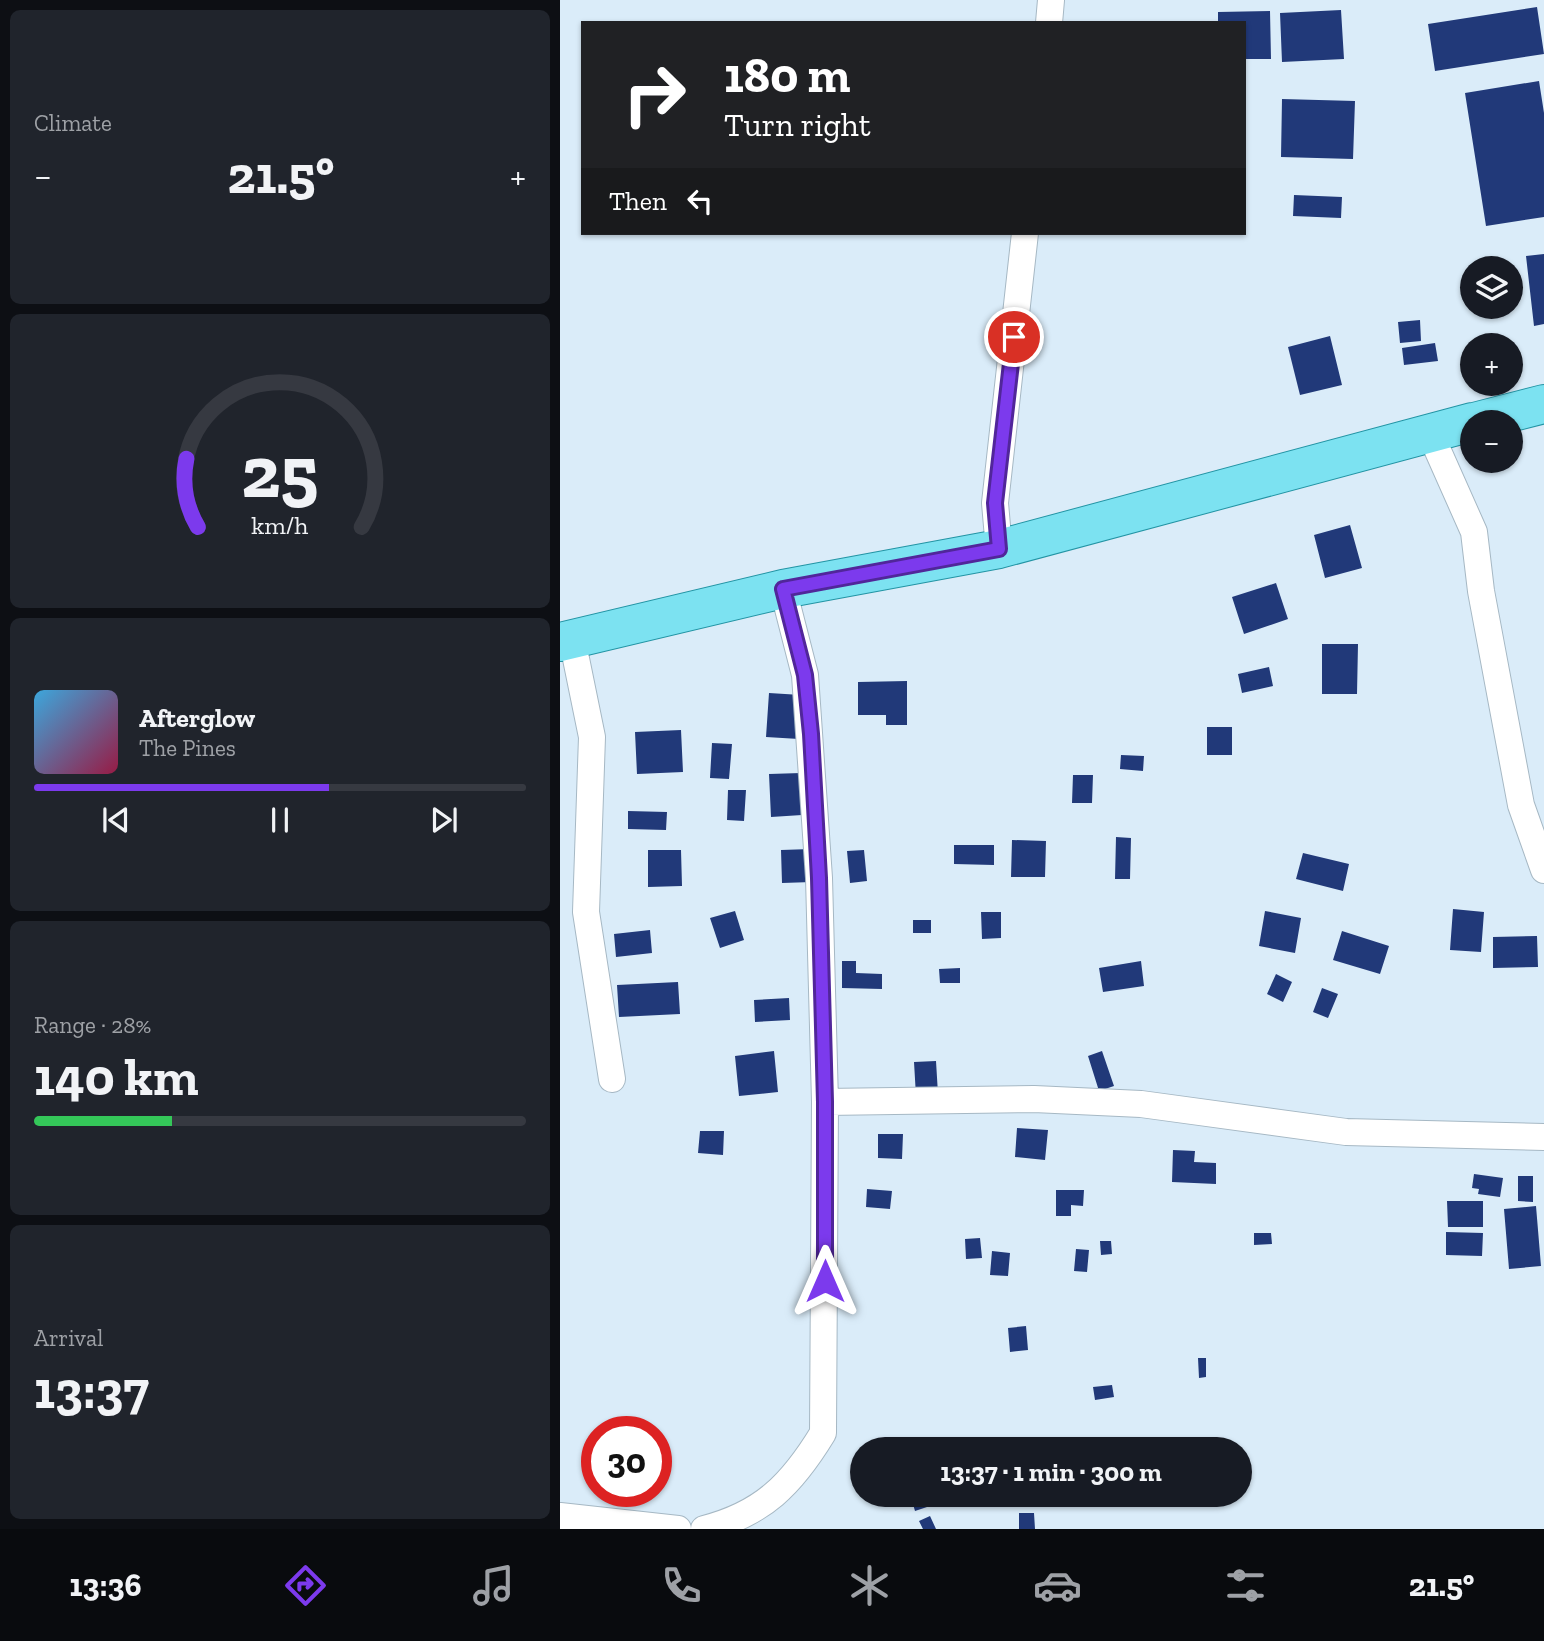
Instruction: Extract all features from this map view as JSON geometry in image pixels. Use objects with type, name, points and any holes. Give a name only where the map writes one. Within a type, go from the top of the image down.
[{"type":"main road","points":[[1520,410],[1544,404]]},
{"type":"main road","points":[[566,641],[783,589],[999,549],[1460,425]]},
{"type":"street","points":[[1049,21],[1051,0]]},
{"type":"street","points":[[999,549],[995,503],[1025,235]]},
{"type":"street","points":[[1430,433],[1474,533],[1481,591],[1521,805],[1544,870]]},
{"type":"street","points":[[704,1529],[735,1521],[766,1503],[804,1464],[822,1433],[825,1102],[819,878],[805,675],[783,589]]},
{"type":"street","points":[[566,641],[592,737],[586,912],[612,1079]]},
{"type":"street","points":[[825,1102],[1034,1099],[1141,1104],[1346,1132],[1544,1137]]},
{"type":"street","points":[[560,1516],[678,1529]]},
{"type":"building","points":[[1537,7],[1544,54],[1435,71],[1428,24]]},
{"type":"building","points":[[1341,10],[1344,59],[1282,62],[1280,13]]},
{"type":"building","points":[[1270,11],[1271,59],[1246,59],[1246,21],[1218,21],[1218,12]]},
{"type":"building","points":[[1539,81],[1544,113],[1544,217],[1486,226],[1465,93]]},
{"type":"building","points":[[1282,99],[1355,101],[1353,159],[1281,157]]},
{"type":"building","points":[[1294,195],[1342,197],[1341,218],[1293,216]]},
{"type":"building","points":[[1544,254],[1544,324],[1534,326],[1526,256]]},
{"type":"building","points":[[1420,320],[1421,341],[1400,343],[1398,322]]},
{"type":"building","points":[[1330,336],[1342,385],[1300,395],[1288,347]]},
{"type":"building","points":[[1435,343],[1438,361],[1404,365],[1402,348]]},
{"type":"building","points":[[1350,525],[1362,568],[1325,578],[1314,535]]},
{"type":"building","points":[[1276,583],[1288,619],[1244,634],[1232,597]]},
{"type":"building","points":[[1322,644],[1358,644],[1357,694],[1322,694]]},
{"type":"building","points":[[1269,667],[1273,686],[1242,693],[1238,674]]},
{"type":"building","points":[[907,681],[907,725],[886,725],[886,715],[858,715],[858,682]]},
{"type":"building","points":[[769,693],[801,695],[799,739],[766,737]]},
{"type":"building","points":[[1207,727],[1232,727],[1232,755],[1207,755]]},
{"type":"building","points":[[681,730],[683,772],[637,774],[635,732]]},
{"type":"building","points":[[712,743],[732,744],[729,779],[710,778]]},
{"type":"building","points":[[1121,755],[1144,756],[1143,771],[1120,769]]},
{"type":"building","points":[[801,773],[802,815],[771,817],[769,774]]},
{"type":"building","points":[[1073,775],[1093,775],[1092,803],[1072,803]]},
{"type":"building","points":[[728,790],[746,790],[744,821],[727,820]]},
{"type":"building","points":[[628,811],[667,812],[666,830],[628,829]]},
{"type":"building","points":[[1116,837],[1131,838],[1130,879],[1115,879]]},
{"type":"building","points":[[1012,840],[1046,841],[1045,877],[1011,877]]},
{"type":"building","points":[[954,845],[994,845],[994,865],[954,864]]},
{"type":"building","points":[[811,849],[812,882],[782,883],[781,850]]},
{"type":"building","points":[[648,850],[681,850],[682,886],[648,887]]},
{"type":"building","points":[[864,850],[867,881],[850,883],[847,851]]},
{"type":"building","points":[[1303,853],[1349,864],[1343,891],[1296,879]]},
{"type":"building","points":[[1453,909],[1484,912],[1481,952],[1450,950]]},
{"type":"building","points":[[735,911],[744,940],[720,948],[710,918]]},
{"type":"building","points":[[1265,911],[1301,918],[1295,953],[1259,946]]},
{"type":"building","points":[[981,912],[1001,912],[1001,938],[982,939]]},
{"type":"building","points":[[913,920],[931,920],[931,933],[913,933]]},
{"type":"building","points":[[650,930],[652,953],[616,957],[614,934]]},
{"type":"building","points":[[1342,931],[1389,946],[1380,974],[1333,960]]},
{"type":"building","points":[[1537,936],[1538,967],[1493,968],[1493,937]]},
{"type":"building","points":[[842,961],[856,961],[856,973],[882,974],[882,989],[842,988]]},
{"type":"building","points":[[1141,961],[1144,986],[1103,992],[1099,968]]},
{"type":"building","points":[[960,968],[960,983],[940,983],[939,969]]},
{"type":"building","points":[[1276,974],[1292,982],[1283,1002],[1267,994]]},
{"type":"building","points":[[678,982],[680,1014],[619,1017],[617,985]]},
{"type":"building","points":[[1322,988],[1338,994],[1328,1018],[1313,1012]]},
{"type":"building","points":[[789,998],[790,1020],[755,1022],[754,1000]]},
{"type":"building","points":[[774,1051],[778,1092],[739,1096],[735,1056]]},
{"type":"building","points":[[1102,1051],[1114,1086],[1099,1091],[1088,1056]]},
{"type":"building","points":[[936,1061],[938,1094],[916,1096],[914,1062]]},
{"type":"building","points":[[1017,1128],[1048,1130],[1045,1160],[1015,1157]]},
{"type":"building","points":[[700,1131],[724,1131],[723,1155],[698,1153]]},
{"type":"building","points":[[878,1134],[903,1134],[902,1159],[878,1158]]},
{"type":"building","points":[[1173,1150],[1195,1151],[1194,1162],[1216,1163],[1216,1184],[1172,1182]]},
{"type":"building","points":[[1474,1174],[1503,1178],[1500,1197],[1478,1194],[1479,1189],[1472,1188]]},
{"type":"building","points":[[1518,1176],[1533,1176],[1533,1202],[1518,1201]]},
{"type":"building","points":[[867,1189],[892,1191],[890,1209],[866,1207]]},
{"type":"building","points":[[1056,1190],[1084,1190],[1083,1206],[1071,1205],[1071,1216],[1056,1216]]},
{"type":"building","points":[[1447,1201],[1483,1201],[1483,1227],[1448,1227]]},
{"type":"building","points":[[1536,1206],[1541,1266],[1509,1269],[1504,1209]]},
{"type":"building","points":[[1446,1232],[1483,1233],[1482,1256],[1446,1255]]},
{"type":"building","points":[[1254,1233],[1271,1233],[1272,1244],[1254,1245]]},
{"type":"building","points":[[980,1238],[982,1258],[966,1259],[965,1239]]},
{"type":"building","points":[[1100,1241],[1111,1241],[1112,1254],[1101,1255]]},
{"type":"building","points":[[1076,1249],[1089,1250],[1087,1272],[1074,1271]]},
{"type":"building","points":[[992,1251],[1010,1253],[1008,1276],[990,1275]]},
{"type":"building","points":[[1026,1326],[1028,1350],[1010,1352],[1008,1328]]},
{"type":"building","points":[[1198,1358],[1206,1358],[1206,1377],[1199,1378]]},
{"type":"building","points":[[1112,1385],[1114,1397],[1095,1400],[1093,1387]]},
{"type":"building","points":[[1019,1513],[1034,1513],[1035,1529],[1019,1529]]},
{"type":"building","points":[[930,1516],[936,1529],[923,1529],[919,1521]]},
{"type":"route","points":[[825,1281],[825,1102],[819,878],[811,734],[805,675],[783,589],[999,549],[995,503],[1014,337]]}]
